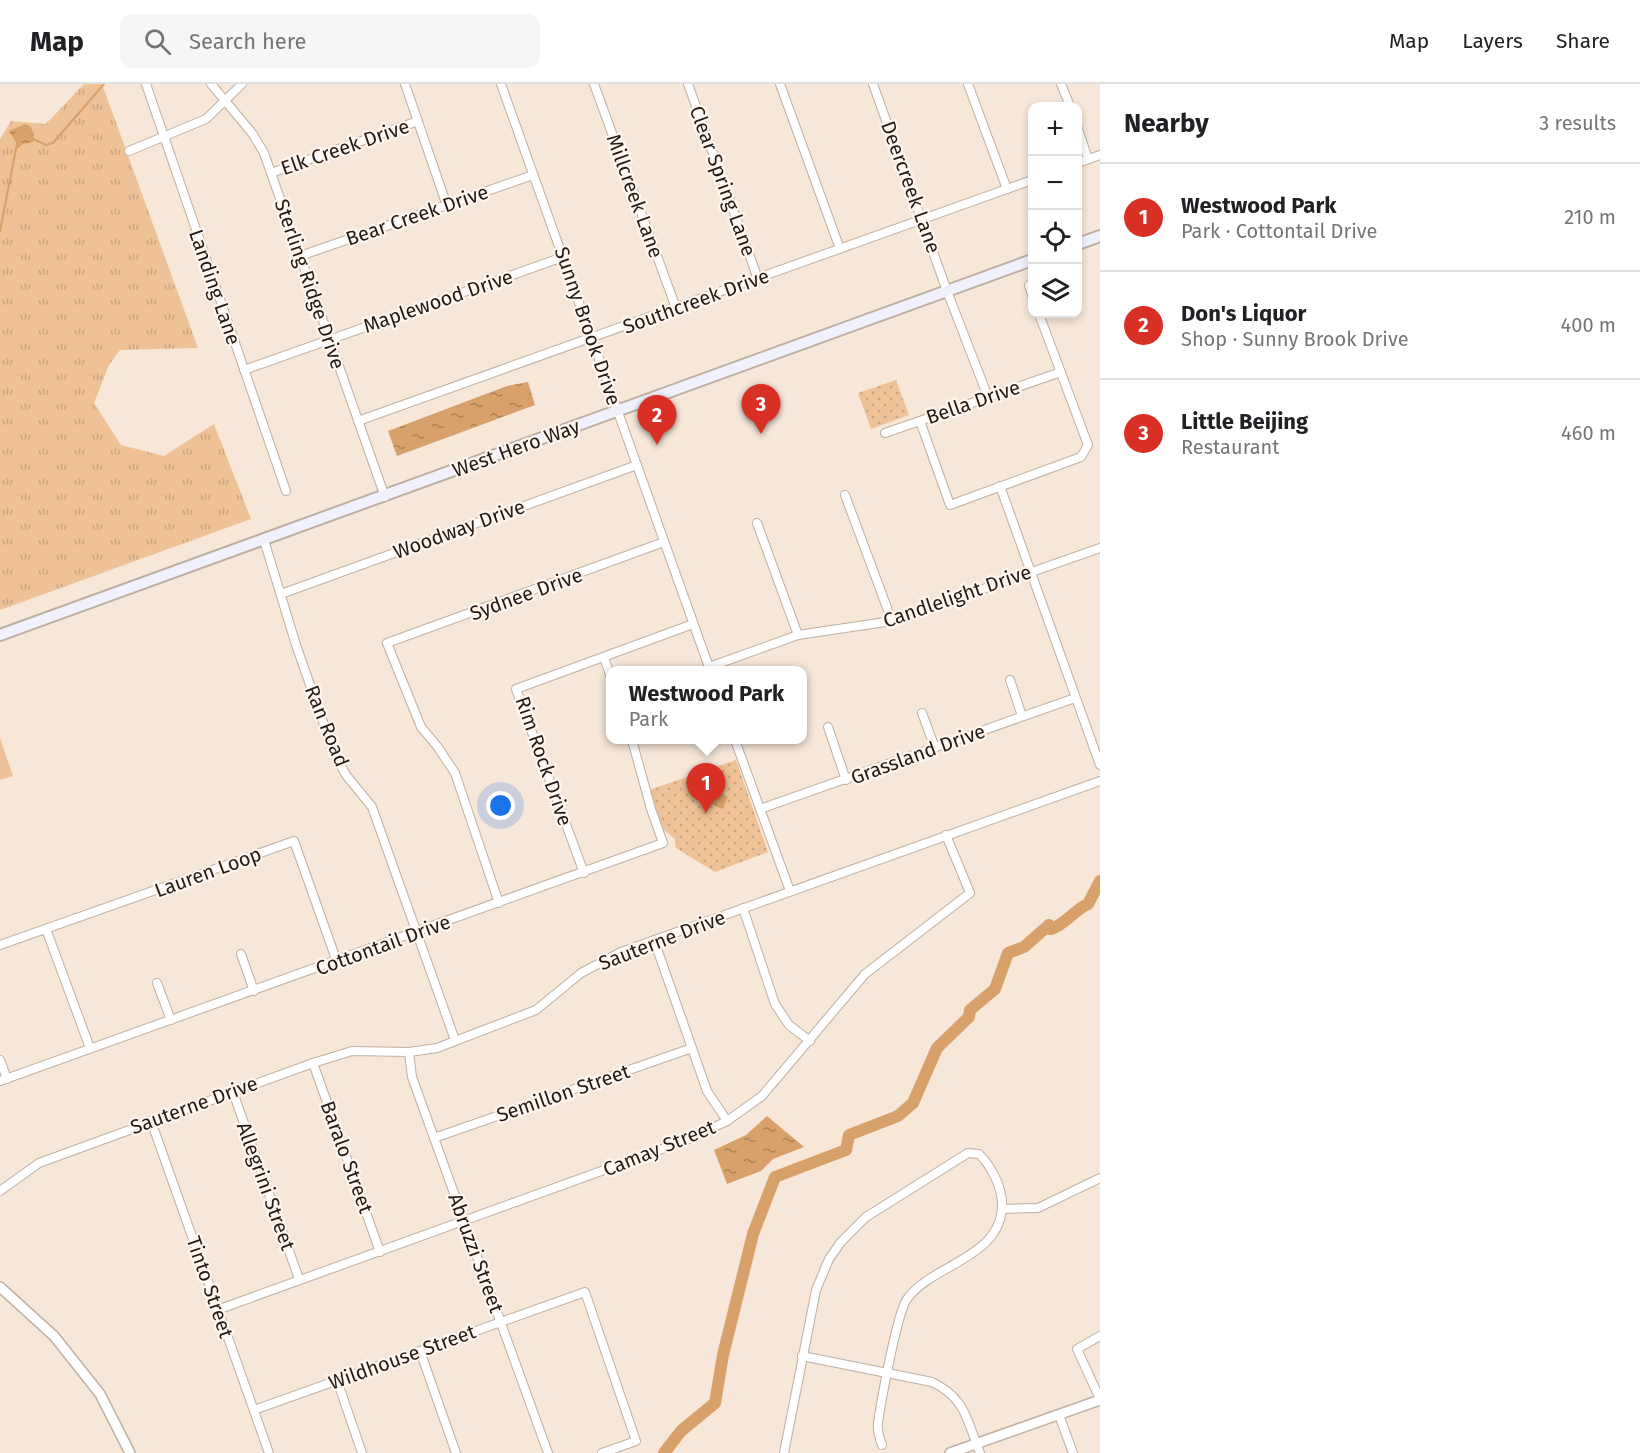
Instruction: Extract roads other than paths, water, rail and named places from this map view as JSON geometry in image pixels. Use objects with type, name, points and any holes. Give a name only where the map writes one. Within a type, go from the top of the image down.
[{"type":"main road","points":[[1082,242],[1100,236]]},
{"type":"main road","name":"West Hero Way","points":[[0,635],[1028,261]]},
{"type":"street","name":"Landing Lane","points":[[146,84],[286,491]]},
{"type":"street","name":"Sterling Ridge Drive","points":[[211,84],[252,132],[271,173],[385,497]]},
{"type":"street","points":[[129,151],[206,119],[242,84]]},
{"type":"street","points":[[405,84],[446,203]]},
{"type":"street","name":"Sunny Brook Drive","points":[[501,84],[708,666]]},
{"type":"street","name":"Millcreek Lane","points":[[594,84],[676,308]]},
{"type":"street","name":"Clear Spring Lane","points":[[688,84],[758,279]]},
{"type":"street","points":[[780,84],[840,249]]},
{"type":"street","name":"Deercreek Lane","points":[[873,84],[924,220],[947,291],[988,397]]},
{"type":"street","points":[[968,84],[1007,189]]},
{"type":"street","points":[[1061,84],[1068,102]]},
{"type":"street","name":"Elk Creek Drive","points":[[271,173],[418,121]]},
{"type":"street","points":[[1082,143],[1088,159]]},
{"type":"street","points":[[1082,161],[1100,155]]},
{"type":"street","name":"Bear Creek Drive","points":[[300,256],[446,203],[534,175]]},
{"type":"street","name":"Southcreek Drive","points":[[358,421],[1028,181]]},
{"type":"street","name":"Maplewood Drive","points":[[244,370],[563,257]]},
{"type":"street","points":[[920,421],[950,505],[1081,457],[1088,445],[1041,318]]},
{"type":"street","name":"Bella Drive","points":[[885,433],[1061,372]]},
{"type":"street","name":"Woodway Drive","points":[[281,594],[637,465]]},
{"type":"street","points":[[1000,486],[1100,765]]},
{"type":"street","points":[[845,495],[892,621]]},
{"type":"street","points":[[757,523],[798,635]]},
{"type":"street","name":"Ran Road","points":[[264,540],[334,753],[346,775],[372,807],[456,1040]]},
{"type":"street","name":"Sydnee Drive","points":[[499,903],[454,773],[437,746],[420,728],[387,643],[664,542]]},
{"type":"street","name":"Candlelight Drive","points":[[717,666],[798,635],[892,621],[1100,548]]},
{"type":"street","name":"Rim Rock Drive","points":[[584,873],[516,689],[693,624]]},
{"type":"street","points":[[604,657],[607,666]]},
{"type":"street","points":[[1010,680],[1023,716]]},
{"type":"street","name":"Grassland Drive","points":[[760,809],[1076,698]]},
{"type":"street","points":[[922,713],[935,748]]},
{"type":"street","points":[[828,728],[846,780]]},
{"type":"street","name":"Cottontail Drive","points":[[3,1080],[337,962],[663,843],[633,744]]},
{"type":"street","points":[[736,744],[790,891]]},
{"type":"street","name":"Sauterne Drive","points":[[0,1191],[39,1163],[313,1063],[352,1051],[409,1052],[437,1048],[536,1010],[581,973],[621,952],[1100,781]]},
{"type":"street","name":"Camay Street","points":[[218,1310],[687,1140],[726,1120],[762,1096],[810,1041],[849,990],[865,974],[970,893],[946,835]]},
{"type":"street","name":"Lauren Loop","points":[[0,945],[294,841],[337,962]]},
{"type":"street","points":[[743,908],[780,1013],[789,1025],[810,1041]]},
{"type":"street","points":[[46,929],[90,1048]]},
{"type":"street","points":[[654,940],[707,1091],[726,1120]]},
{"type":"street","points":[[241,954],[254,991]]},
{"type":"street","points":[[157,983],[171,1020]]},
{"type":"street","name":"Semillon Street","points":[[434,1138],[692,1048]]},
{"type":"street","name":"Abruzzi Street","points":[[409,1052],[412,1077],[548,1453]]},
{"type":"street","points":[[0,1060],[3,1080]]},
{"type":"street","name":"Baralo Street","points":[[313,1063],[380,1252]]},
{"type":"street","name":"Allegrini Street","points":[[233,1092],[299,1279]]},
{"type":"street","name":"Tinto Street","points":[[152,1121],[269,1453]]},
{"type":"street","points":[[784,1453],[816,1290],[822,1273],[840,1242],[876,1211],[973,1152],[984,1159],[996,1180],[1000,1190],[1002,1209],[986,1242],[917,1288],[907,1299],[898,1318],[878,1424],[882,1445]]},
{"type":"street","points":[[1002,1209],[1038,1208],[1100,1178]]},
{"type":"street","points":[[0,1287],[54,1335],[100,1394],[130,1453]]},
{"type":"street","name":"Wildhouse Street","points":[[254,1410],[585,1292],[636,1441],[602,1453]]},
{"type":"street","points":[[950,1453],[978,1449],[1100,1400],[1077,1348],[1100,1336]]},
{"type":"street","points":[[420,1351],[456,1453]]},
{"type":"street","points":[[802,1356],[932,1382],[946,1388],[956,1396],[964,1410],[978,1449]]},
{"type":"street","points":[[337,1380],[362,1453]]},
{"type":"street","points":[[1059,1415],[1073,1453]]},
{"type":"water","points":[[25,124],[30,126],[34,134],[33,142],[23,144],[15,150],[16,142],[9,131]]},
{"type":"water","points":[[528,382],[535,405],[397,456],[388,431],[507,386]]},
{"type":"water","points":[[707,786],[728,797],[722,809],[701,799]]},
{"type":"water","points":[[767,1116],[804,1147],[773,1159],[761,1171],[727,1184],[714,1150],[746,1135]]},
{"type":"waterway","points":[[31,138],[46,145],[53,143],[104,84]]},
{"type":"waterway","points":[[0,231],[16,149]]},
{"type":"waterway","points":[[664,1453],[681,1431],[715,1403],[723,1355],[753,1234],[775,1177],[846,1150],[849,1135],[898,1116],[913,1103],[937,1048],[969,1017],[970,1010],[995,989],[1008,953],[1024,947],[1049,925],[1051,929],[1056,927],[1088,904],[1100,881]]},
{"type":"place","name":"Little Beijing","points":[[761,434]]},
{"type":"place","name":"Don's Liquor","points":[[657,445]]},
{"type":"place","name":"Westwood Park","points":[[706,813]]}]
